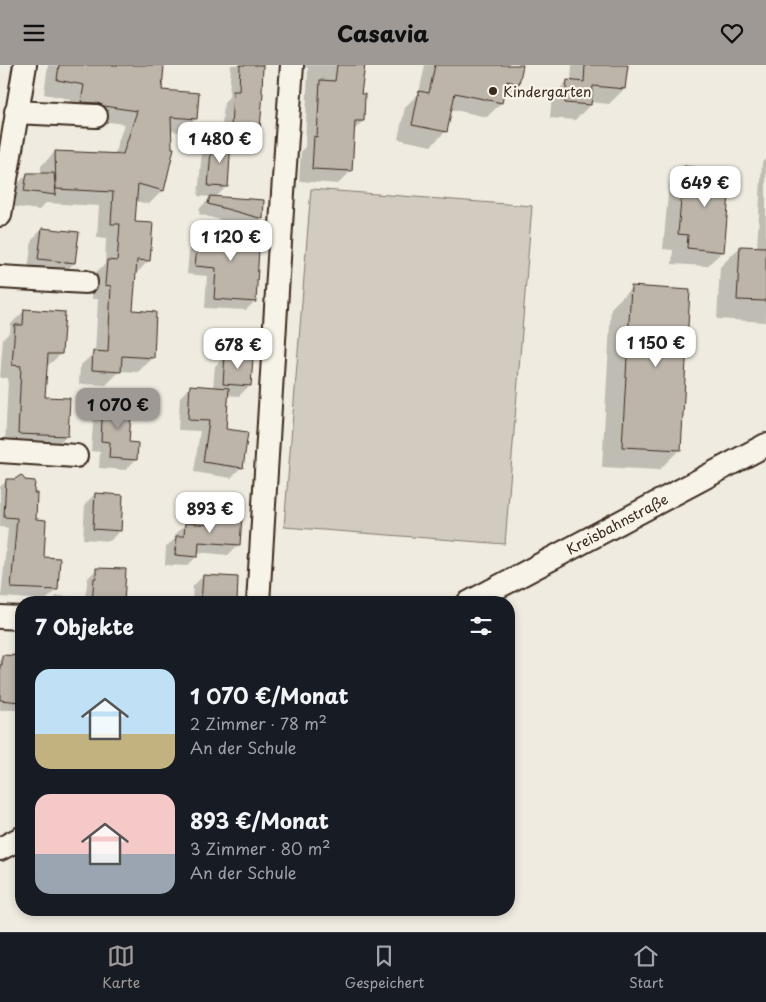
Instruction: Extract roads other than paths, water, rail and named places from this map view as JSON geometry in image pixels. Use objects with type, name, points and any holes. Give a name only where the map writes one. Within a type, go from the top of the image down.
[{"type":"street","points":[[0,215],[25,65]]},
{"type":"street","points":[[258,596],[282,193],[292,65]]},
{"type":"street","points":[[16,112],[96,116]]},
{"type":"street","points":[[0,277],[86,282]]},
{"type":"street","name":"Kreisbahnstraße","points":[[481,596],[766,445]]},
{"type":"street","points":[[0,451],[76,456]]},
{"type":"street","points":[[0,617],[15,618]]},
{"type":"street","points":[[0,849],[15,841]]},
{"type":"place","name":"Kindergarten","points":[[493,91]]}]
